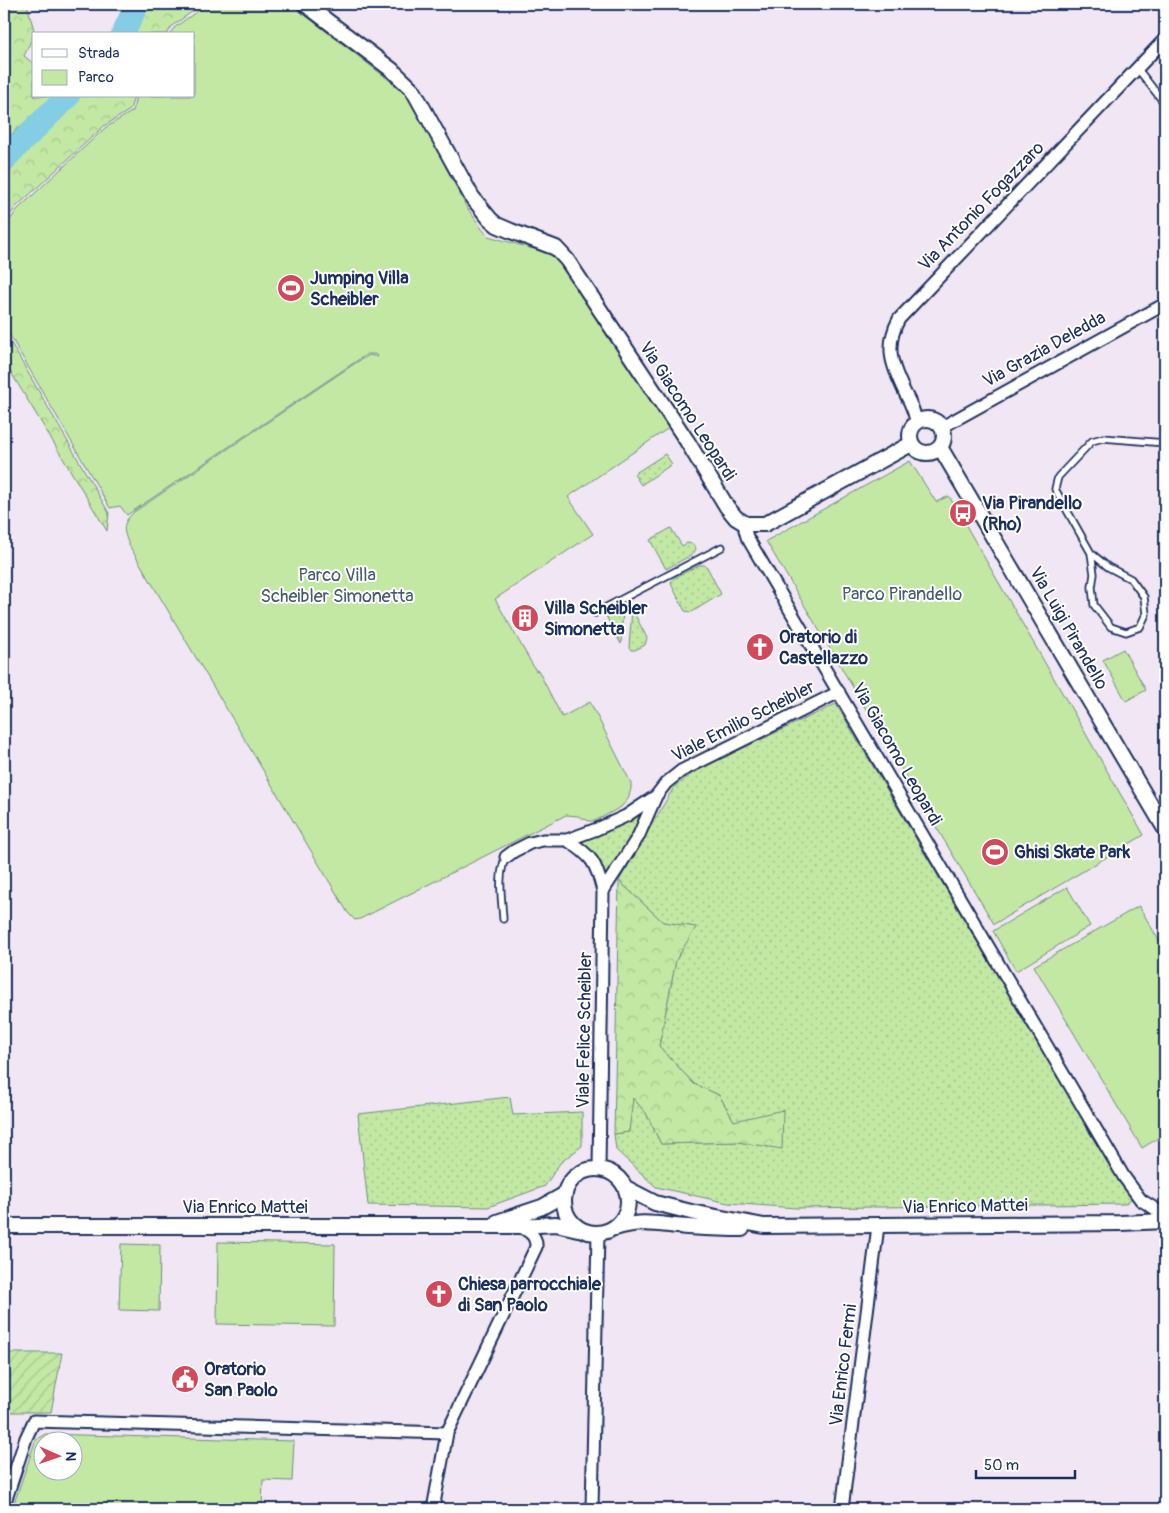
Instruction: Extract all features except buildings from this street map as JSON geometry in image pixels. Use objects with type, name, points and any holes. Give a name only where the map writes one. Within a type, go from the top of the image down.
[{"type":"street","name":"Via Giacomo Leopardi","points":[[305,4],[392,70],[413,90],[472,197],[486,215],[497,225],[556,248],[567,260],[744,531],[1124,1177],[1142,1200],[1165,1215]]},
{"type":"street","name":"Via Antonio Fogazzaro","points":[[916,422],[911,405],[895,372],[892,360],[892,338],[899,318],[1165,39]]},
{"type":"street","name":"Via Grazia Deledda","points":[[942,427],[1165,304]]},
{"type":"street","points":[[927,418],[938,422],[942,427],[944,437],[936,451],[925,453],[911,444],[910,432],[916,422],[927,418]]},
{"type":"street","points":[[744,531],[772,520],[911,444]]},
{"type":"street","name":"Via Luigi Pirandello","points":[[940,447],[1165,829]]},
{"type":"street","name":"Viale Emilio Scheibler","points":[[506,858],[514,851],[530,843],[543,840],[567,840],[598,830],[626,816],[656,796],[681,771],[839,692]]},
{"type":"street","points":[[604,891],[638,837],[656,796]]},
{"type":"street","name":"Viale Felice Scheibler","points":[[567,840],[582,849],[598,869],[604,891],[599,1169]]},
{"type":"street","points":[[592,1169],[599,1169],[615,1175],[622,1180],[626,1188],[629,1196],[627,1213],[614,1229],[608,1232],[598,1234],[587,1233],[578,1229],[566,1214],[564,1204],[567,1186],[578,1175],[592,1169]]},
{"type":"street","name":"Via Enrico Mattei","points":[[626,1188],[655,1203],[764,1226],[878,1226],[1165,1220]]},
{"type":"street","name":"Via Enrico Mattei","points":[[486,1226],[542,1207],[565,1194]]},
{"type":"street","name":"Via Enrico Mattei","points":[[614,1229],[626,1225],[649,1222],[688,1227],[735,1229],[754,1229],[764,1226]]},
{"type":"street","name":"Via Enrico Mattei","points":[[4,1226],[519,1226],[556,1224],[578,1229]]},
{"type":"street","points":[[433,1509],[447,1433],[536,1247],[533,1235],[519,1226]]},
{"type":"street","name":"Via Enrico Fermi","points":[[842,1509],[878,1226]]},
{"type":"street","points":[[592,1509],[598,1234]]},
{"type":"street","points":[[4,1505],[26,1438],[34,1421],[447,1433]]},
{"type":"lane","points":[[1137,68],[1165,104]]},
{"type":"lane","points":[[1091,553],[1094,574],[1092,587],[1094,605],[1111,627],[1126,632],[1140,628],[1146,614],[1144,597],[1131,579],[1108,567],[1091,553],[1055,489],[1058,477],[1092,441],[1103,438],[1165,443]]},
{"type":"lane","points":[[595,613],[722,547]]},
{"type":"lane","points":[[503,919],[501,884],[503,864],[506,858]]},
{"type":"green space","points":[[4,4],[27,4],[34,32],[32,32],[32,38],[24,56],[32,62],[32,98],[52,98],[4,141]]},
{"type":"green space","points":[[145,4],[203,4],[172,26],[168,32],[132,32]]},
{"type":"green space","name":"Parco Villa Scheibler Simonetta","points":[[207,4],[291,4],[398,87],[416,109],[466,206],[482,229],[488,236],[555,255],[670,427],[568,497],[593,534],[495,599],[536,671],[538,670],[562,717],[590,702],[631,783],[628,799],[621,807],[595,821],[566,815],[360,919],[355,920],[348,913],[129,545],[124,527],[134,512],[360,360],[370,355],[378,357],[375,354],[367,354],[127,515],[120,506],[110,508],[5,327],[4,228],[18,209],[105,128],[133,111],[136,98],[195,98],[195,32],[171,32]]},
{"type":"green space","points":[[76,98],[133,98],[130,110],[104,126],[16,207],[4,223],[4,180],[28,145]]},
{"type":"green space","points":[[4,331],[109,513],[107,531],[4,361]]},
{"type":"green space","points":[[665,454],[672,464],[641,485],[634,474]]},
{"type":"green space","name":"Parco Pirandello","points":[[910,461],[936,502],[949,496],[1144,835],[994,924],[766,541]]},
{"type":"green space","points":[[671,528],[682,546],[687,543],[693,544],[696,549],[693,554],[666,569],[650,540]]},
{"type":"green space","points":[[699,565],[707,567],[721,594],[692,612],[685,611],[671,582],[674,578]]},
{"type":"green space","points":[[621,606],[623,607],[621,644],[606,616],[607,613]]},
{"type":"green space","points":[[632,609],[647,638],[645,645],[635,650],[631,650],[629,647]]},
{"type":"green space","points":[[1123,649],[1146,690],[1126,701],[1103,660]]},
{"type":"green space","points":[[836,704],[1052,1068],[1132,1198],[1125,1204],[796,1208],[728,1203],[656,1187],[616,1150],[614,1134],[629,1132],[632,1097],[646,1113],[661,1144],[738,1142],[782,1148],[734,1121],[719,1095],[694,1084],[659,1046],[676,960],[695,927],[663,922],[619,881],[674,787],[697,770]]},
{"type":"green space","points":[[647,808],[607,878],[593,853],[574,840]]},
{"type":"green space","points":[[619,881],[663,922],[696,927],[676,960],[659,1046],[694,1084],[719,1095],[734,1121],[783,1110],[782,1149],[738,1142],[661,1144],[646,1113],[633,1098],[629,1132],[614,1134]]},
{"type":"green space","points":[[1067,887],[1090,926],[1016,971],[993,931]]},
{"type":"green space","points":[[1139,906],[1165,951],[1165,1134],[1142,1148],[1034,966]]},
{"type":"green space","points":[[510,1097],[513,1115],[582,1112],[582,1146],[560,1163],[545,1186],[488,1207],[368,1205],[358,1114]]},
{"type":"green space","points":[[218,1242],[335,1244],[334,1326],[217,1324]]},
{"type":"green space","points":[[121,1244],[160,1245],[159,1311],[119,1310]]},
{"type":"green space","points":[[4,1353],[62,1353],[51,1412],[4,1412]]},
{"type":"green space","points":[[82,1435],[294,1441],[292,1481],[263,1480],[262,1509],[12,1509],[32,1451],[32,1480],[82,1480]]},
{"type":"waterway","points":[[124,32],[137,4]]},
{"type":"waterway","points":[[4,159],[66,98]]},
{"type":"place","name":"Jumping Villa Scheibler","points":[[291,288]]},
{"type":"place","name":"Via Pirandello (Rho)","points":[[963,513]]},
{"type":"place","name":"Villa Scheibler Simonetta","points":[[525,618]]},
{"type":"place","name":"Oratorio di Castellazzo","points":[[760,647]]},
{"type":"place","name":"Ghisi Skate Park","points":[[995,852]]},
{"type":"place","name":"Chiesa parrocchiale di San Paolo","points":[[439,1294]]},
{"type":"place","name":"Oratorio San Paolo","points":[[185,1379]]}]
